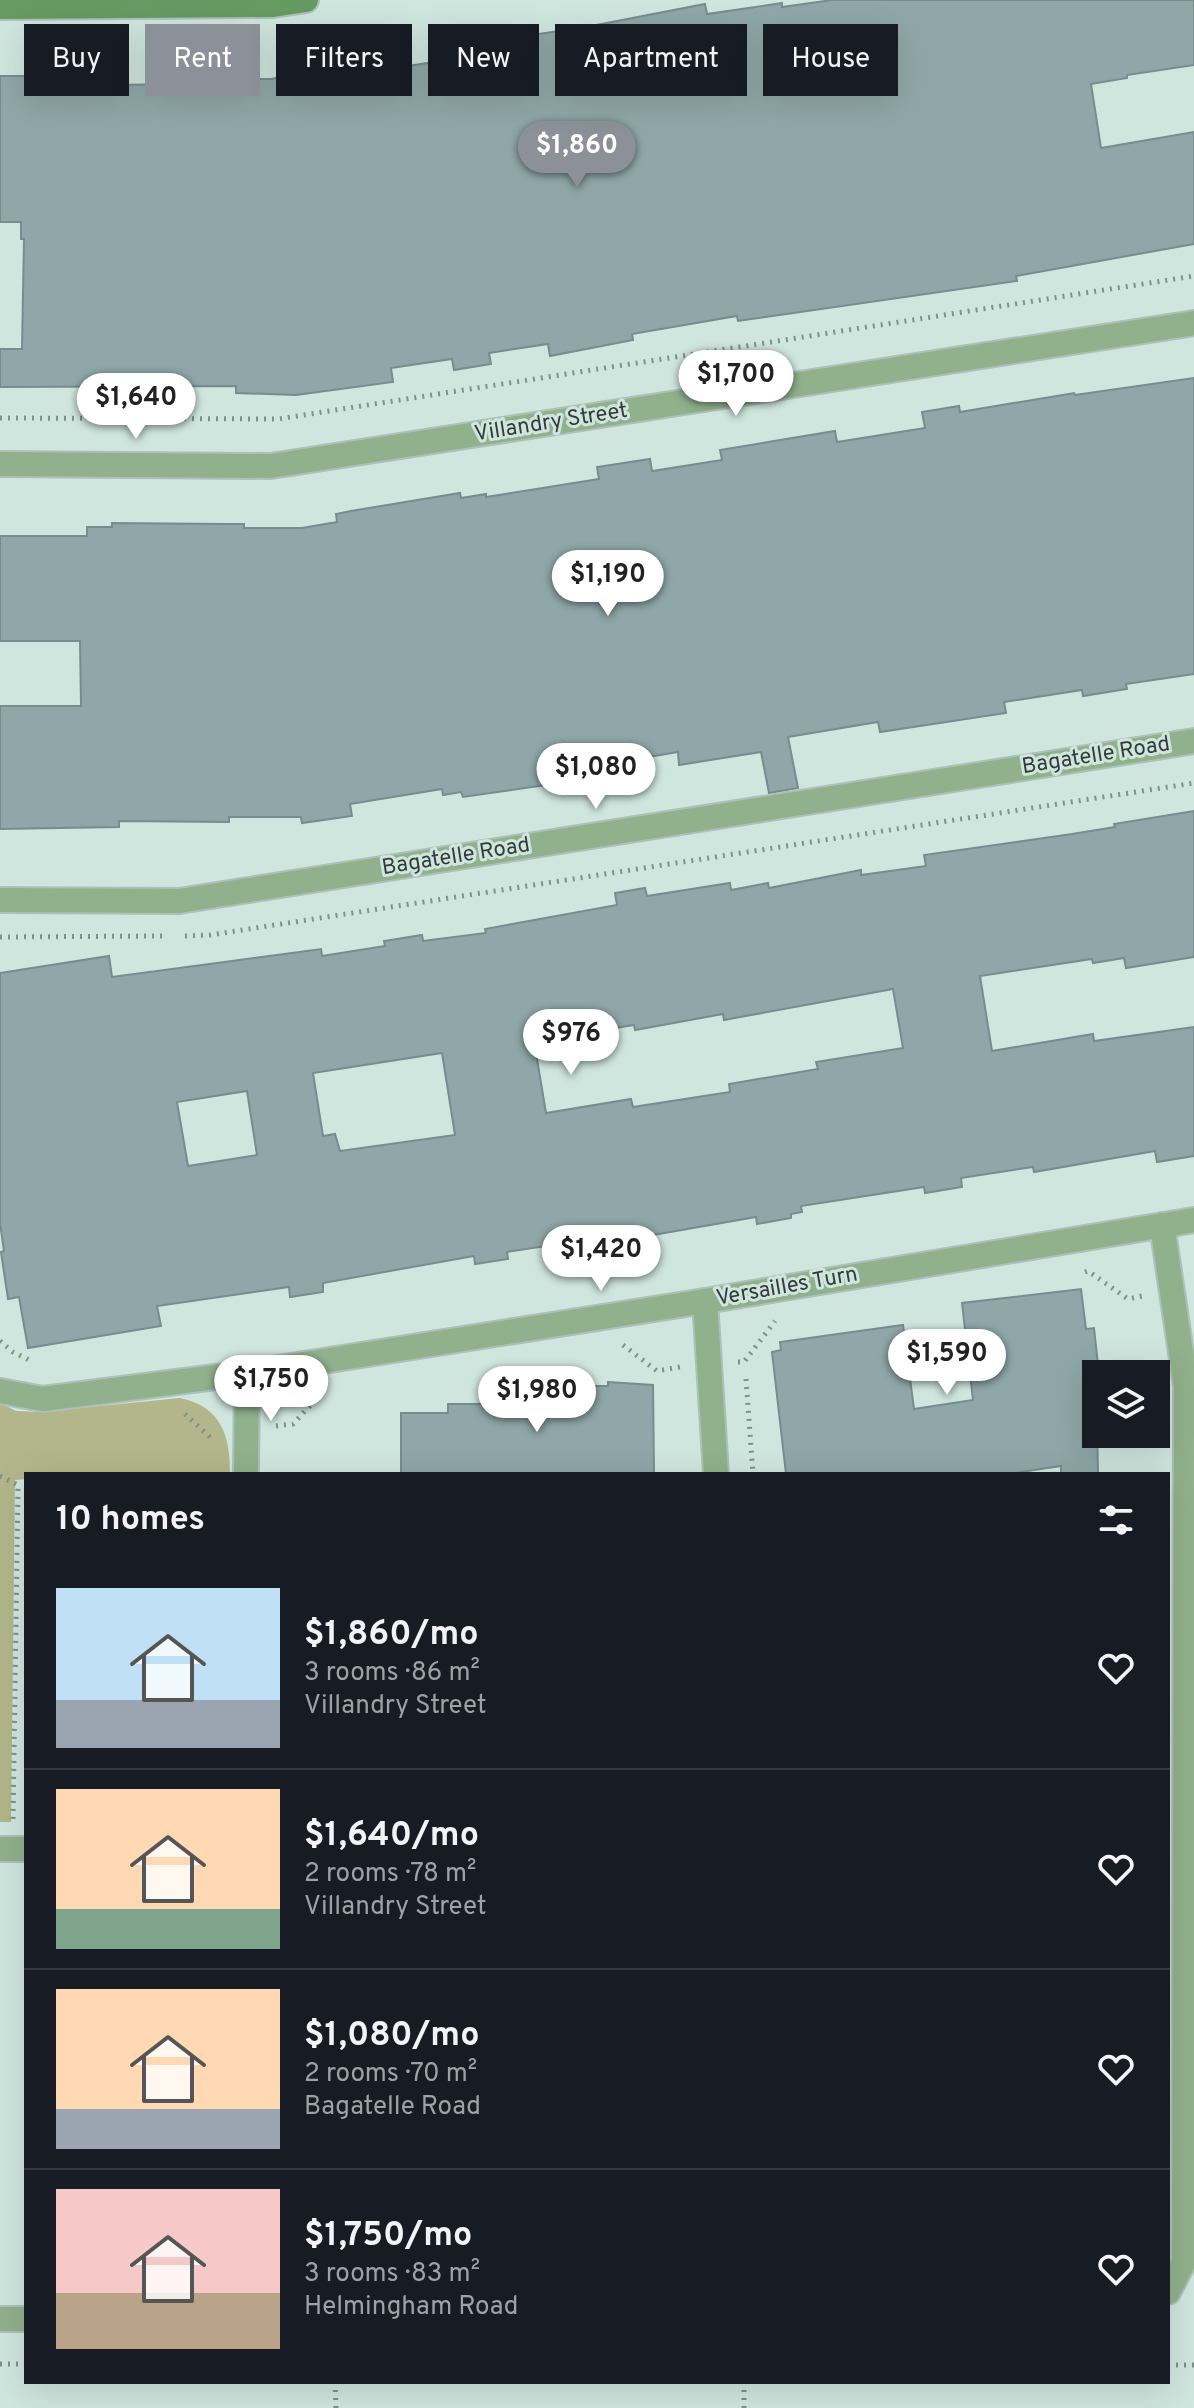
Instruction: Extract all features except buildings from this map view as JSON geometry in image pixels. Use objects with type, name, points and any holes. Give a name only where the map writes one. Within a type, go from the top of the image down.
[{"type":"street","points":[[0,7],[273,5],[306,0]]},
{"type":"street","name":"Villandry Street","points":[[0,464],[271,466],[1194,323]]},
{"type":"street","name":"Bagatelle Road","points":[[0,900],[179,901],[1194,741]]},
{"type":"street","name":"Versailles Turn","points":[[0,1391],[43,1399],[247,1373],[1194,1220]]},
{"type":"street","points":[[1162,1225],[1186,1386],[1184,2261],[1170,2288]]},
{"type":"street","points":[[705,1301],[716,1472]]},
{"type":"street","points":[[246,1472],[247,1373]]},
{"type":"street","points":[[6,1839],[24,1848]]},
{"type":"street","points":[[0,2319],[24,2319]]},
{"type":"path","points":[[0,418],[278,419],[1194,276]]},
{"type":"path","points":[[183,936],[210,935],[392,908],[1194,783]]},
{"type":"path","points":[[0,937],[169,936]]},
{"type":"path","points":[[1073,1274],[1088,1271],[1128,1299],[1172,1291]]},
{"type":"path","points":[[753,1472],[744,1362],[777,1319]]},
{"type":"path","points":[[0,1341],[29,1360],[29,1373]]},
{"type":"path","points":[[679,1367],[744,1362]]},
{"type":"path","points":[[0,1476],[18,1485],[6,1839]]},
{"type":"path","points":[[0,2364],[24,2364]]},
{"type":"path","points":[[1170,2365],[1194,2365]]},
{"type":"path","points":[[335,2384],[336,2408]]},
{"type":"path","points":[[744,2384],[744,2408]]},
{"type":"green space","points":[[180,1398],[194,1402],[206,1408],[221,1425],[228,1447],[230,1472],[24,1472],[24,1479],[15,1480],[11,1822],[0,1822],[0,1403],[16,1411],[41,1412]]}]
